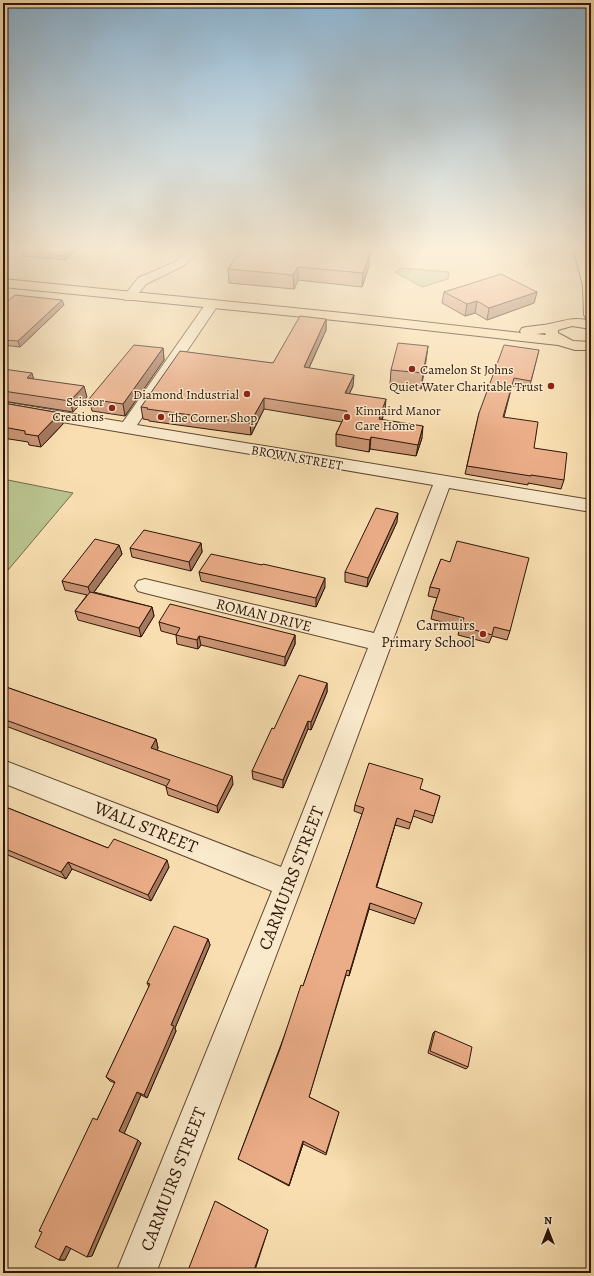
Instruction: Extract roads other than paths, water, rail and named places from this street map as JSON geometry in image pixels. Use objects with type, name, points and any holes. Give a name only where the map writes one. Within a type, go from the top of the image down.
[{"type":"main road","points":[[272,311],[560,341],[575,345],[591,346]]},
{"type":"main road","points":[[506,335],[553,327],[587,311]]},
{"type":"main road","points":[[566,322],[591,325]]},
{"type":"main road","points":[[553,327],[551,330],[552,334],[560,341]]},
{"type":"street","points":[[127,428],[208,311]]},
{"type":"street","name":"BROWN STREET","points":[[3,407],[591,506]]},
{"type":"street","name":"CARMUIRS STREET","points":[[136,1273],[289,884],[443,481]]},
{"type":"street","name":"ROMAN DRIVE","points":[[145,586],[382,643]]},
{"type":"street","name":"WALL STREET","points":[[3,771],[289,884]]},
{"type":"place","name":"Camelon St Johns","points":[[412,369]]},
{"type":"place","name":"Quiet Water Charitable Trust","points":[[551,386]]},
{"type":"place","name":"Diamond Industrial","points":[[247,394]]},
{"type":"place","name":"Scissor Creations","points":[[112,408]]},
{"type":"place","name":"The Corner Shop","points":[[161,417]]},
{"type":"place","name":"Kinnaird Manor Care Home","points":[[347,417]]},
{"type":"place","name":"Carmuirs Primary School","points":[[483,634]]}]
